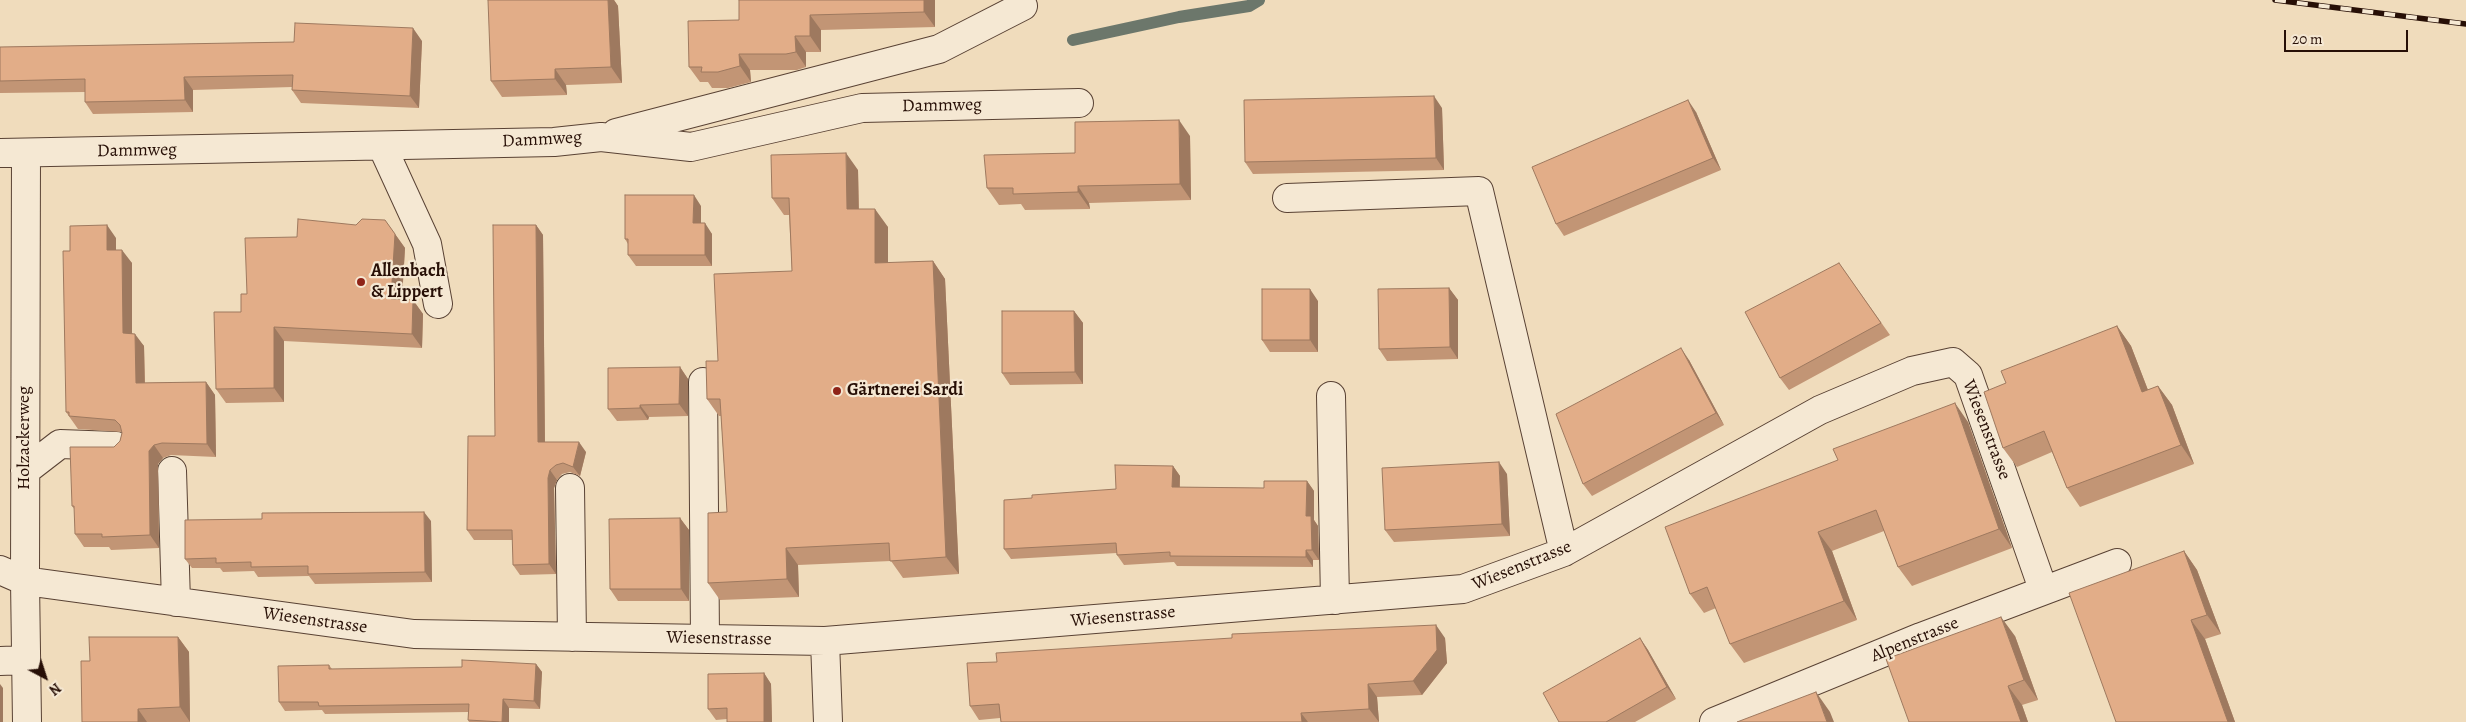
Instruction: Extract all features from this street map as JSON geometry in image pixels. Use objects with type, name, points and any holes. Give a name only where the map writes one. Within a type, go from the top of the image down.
[{"type":"street","points":[[601,136],[939,49],[1023,6]]},
{"type":"street","name":"Dammweg","points":[[13,153],[554,142],[601,136],[690,147],[862,108],[1079,103]]},
{"type":"street","points":[[382,146],[427,244],[438,304]]},
{"type":"street","name":"Holzackerweg","points":[[13,153],[25,472],[25,581],[13,661],[27,722]]},
{"type":"street","points":[[1287,198],[1479,191],[1564,552]]},
{"type":"street","name":"Wiesenstrasse","points":[[0,570],[25,581],[414,634],[825,641],[1463,589],[1564,552],[1820,410],[1912,371],[1953,362],[1968,375],[2043,589]]},
{"type":"street","points":[[703,382],[705,639]]},
{"type":"street","points":[[1331,396],[1335,600]]},
{"type":"street","points":[[25,472],[60,444],[116,446]]},
{"type":"street","points":[[172,471],[176,602]]},
{"type":"street","points":[[570,488],[572,637]]},
{"type":"street","name":"Alpenstrasse","points":[[1714,722],[2043,589],[2117,563]]},
{"type":"street","points":[[825,641],[828,722]]},
{"type":"building","points":[[488,0],[608,0],[611,67],[555,69],[555,79],[491,81]]},
{"type":"building","points":[[739,0],[924,0],[924,12],[810,15],[810,36],[795,36],[796,52],[786,54],[739,54],[740,66],[718,72],[701,72],[702,67],[689,67],[688,21],[739,20]]},
{"type":"building","points":[[295,23],[413,28],[410,96],[292,90],[293,75],[184,77],[185,100],[85,102],[85,79],[0,81],[0,47],[294,42]]},
{"type":"building","points":[[1434,96],[1436,158],[1245,162],[1244,100]]},
{"type":"building","points":[[1688,100],[1713,158],[1556,224],[1532,167]]},
{"type":"building","points":[[1179,120],[1180,184],[1078,186],[1078,192],[1013,194],[1013,188],[987,188],[984,155],[1075,153],[1075,122]]},
{"type":"building","points":[[846,153],[847,209],[875,209],[875,263],[933,261],[946,557],[890,561],[889,543],[786,548],[787,579],[708,583],[708,513],[727,512],[720,399],[707,399],[706,361],[718,361],[714,274],[792,271],[789,198],[772,198],[771,155]]},
{"type":"building","points":[[625,195],[694,195],[693,223],[705,223],[705,255],[628,255],[628,239],[625,239]]},
{"type":"building","points":[[298,219],[356,225],[362,219],[385,220],[395,234],[391,299],[413,300],[412,334],[274,327],[274,388],[216,389],[214,312],[241,312],[241,294],[247,294],[245,238],[297,237]]},
{"type":"building","points":[[107,225],[107,250],[122,250],[123,333],[135,334],[136,383],[206,382],[207,444],[162,443],[154,445],[149,451],[150,535],[102,537],[102,534],[75,534],[70,447],[114,447],[120,441],[122,433],[120,425],[115,420],[69,416],[69,412],[66,412],[63,251],[70,251],[70,226]]},
{"type":"building","points":[[493,225],[536,225],[538,442],[579,442],[573,467],[563,463],[556,465],[550,470],[548,478],[549,564],[513,565],[512,530],[467,530],[468,436],[495,436]]},
{"type":"building","points":[[1839,263],[1881,323],[1780,378],[1745,312]]},
{"type":"building","points":[[1449,288],[1450,347],[1379,349],[1378,289]]},
{"type":"building","points":[[1262,289],[1310,289],[1310,340],[1262,340]]},
{"type":"building","points":[[1002,311],[1074,311],[1075,372],[1002,373]]},
{"type":"building","points":[[2117,326],[2142,392],[2158,386],[2181,445],[2067,488],[2044,431],[2003,448],[1984,392],[2006,383],[2001,371]]},
{"type":"building","points":[[1681,348],[1716,413],[1583,484],[1556,414]]},
{"type":"building","points":[[680,367],[679,404],[640,405],[640,408],[608,409],[608,368]]},
{"type":"building","points":[[1955,403],[1999,529],[1898,567],[1876,510],[1818,532],[1844,601],[1730,644],[1707,587],[1690,594],[1665,527],[1838,460],[1833,449]]},
{"type":"building","points":[[1499,462],[1502,524],[1385,530],[1382,468]]},
{"type":"building","points":[[1115,465],[1173,466],[1172,487],[1264,488],[1264,481],[1307,481],[1306,516],[1311,516],[1312,550],[1306,550],[1306,557],[1170,556],[1170,552],[1117,555],[1116,543],[1004,549],[1004,500],[1032,498],[1032,495],[1116,489]]},
{"type":"building","points":[[424,512],[425,572],[308,574],[308,566],[251,567],[251,562],[216,563],[216,558],[185,559],[185,520],[262,519],[262,513]]},
{"type":"building","points":[[680,518],[681,589],[610,589],[609,519]]},
{"type":"building","points":[[2184,551],[2207,615],[2191,620],[2228,722],[2116,722],[2069,593]]},
{"type":"building","points":[[2001,617],[2024,680],[2008,686],[2021,722],[1909,722],[1886,659]]},
{"type":"building","points":[[1436,625],[1437,650],[1413,681],[1368,684],[1369,709],[1301,713],[1302,722],[1001,722],[999,704],[970,706],[967,663],[997,662],[996,653],[1232,638],[1232,634]]},
{"type":"building","points":[[89,637],[178,637],[180,707],[138,709],[138,722],[82,722],[81,661],[90,661]]},
{"type":"building","points":[[1640,638],[1667,687],[1606,722],[1559,722],[1543,693]]},
{"type":"building","points":[[462,660],[536,664],[534,701],[503,699],[502,722],[468,720],[469,704],[319,706],[318,702],[279,702],[278,666],[329,665],[329,669],[462,667]]},
{"type":"building","points":[[764,673],[764,722],[727,722],[727,708],[708,709],[708,674]]},
{"type":"building","points":[[1816,692],[1827,722],[1737,722]]},
{"type":"waterway","points":[[1073,40],[1179,17],[1249,6],[1259,0]]},
{"type":"railway","points":[[2275,0],[2466,24]]},
{"type":"place","name":"Allenbach & Lippert","points":[[361,282]]},
{"type":"place","name":"Gärtnerei Sardi","points":[[837,391]]}]
